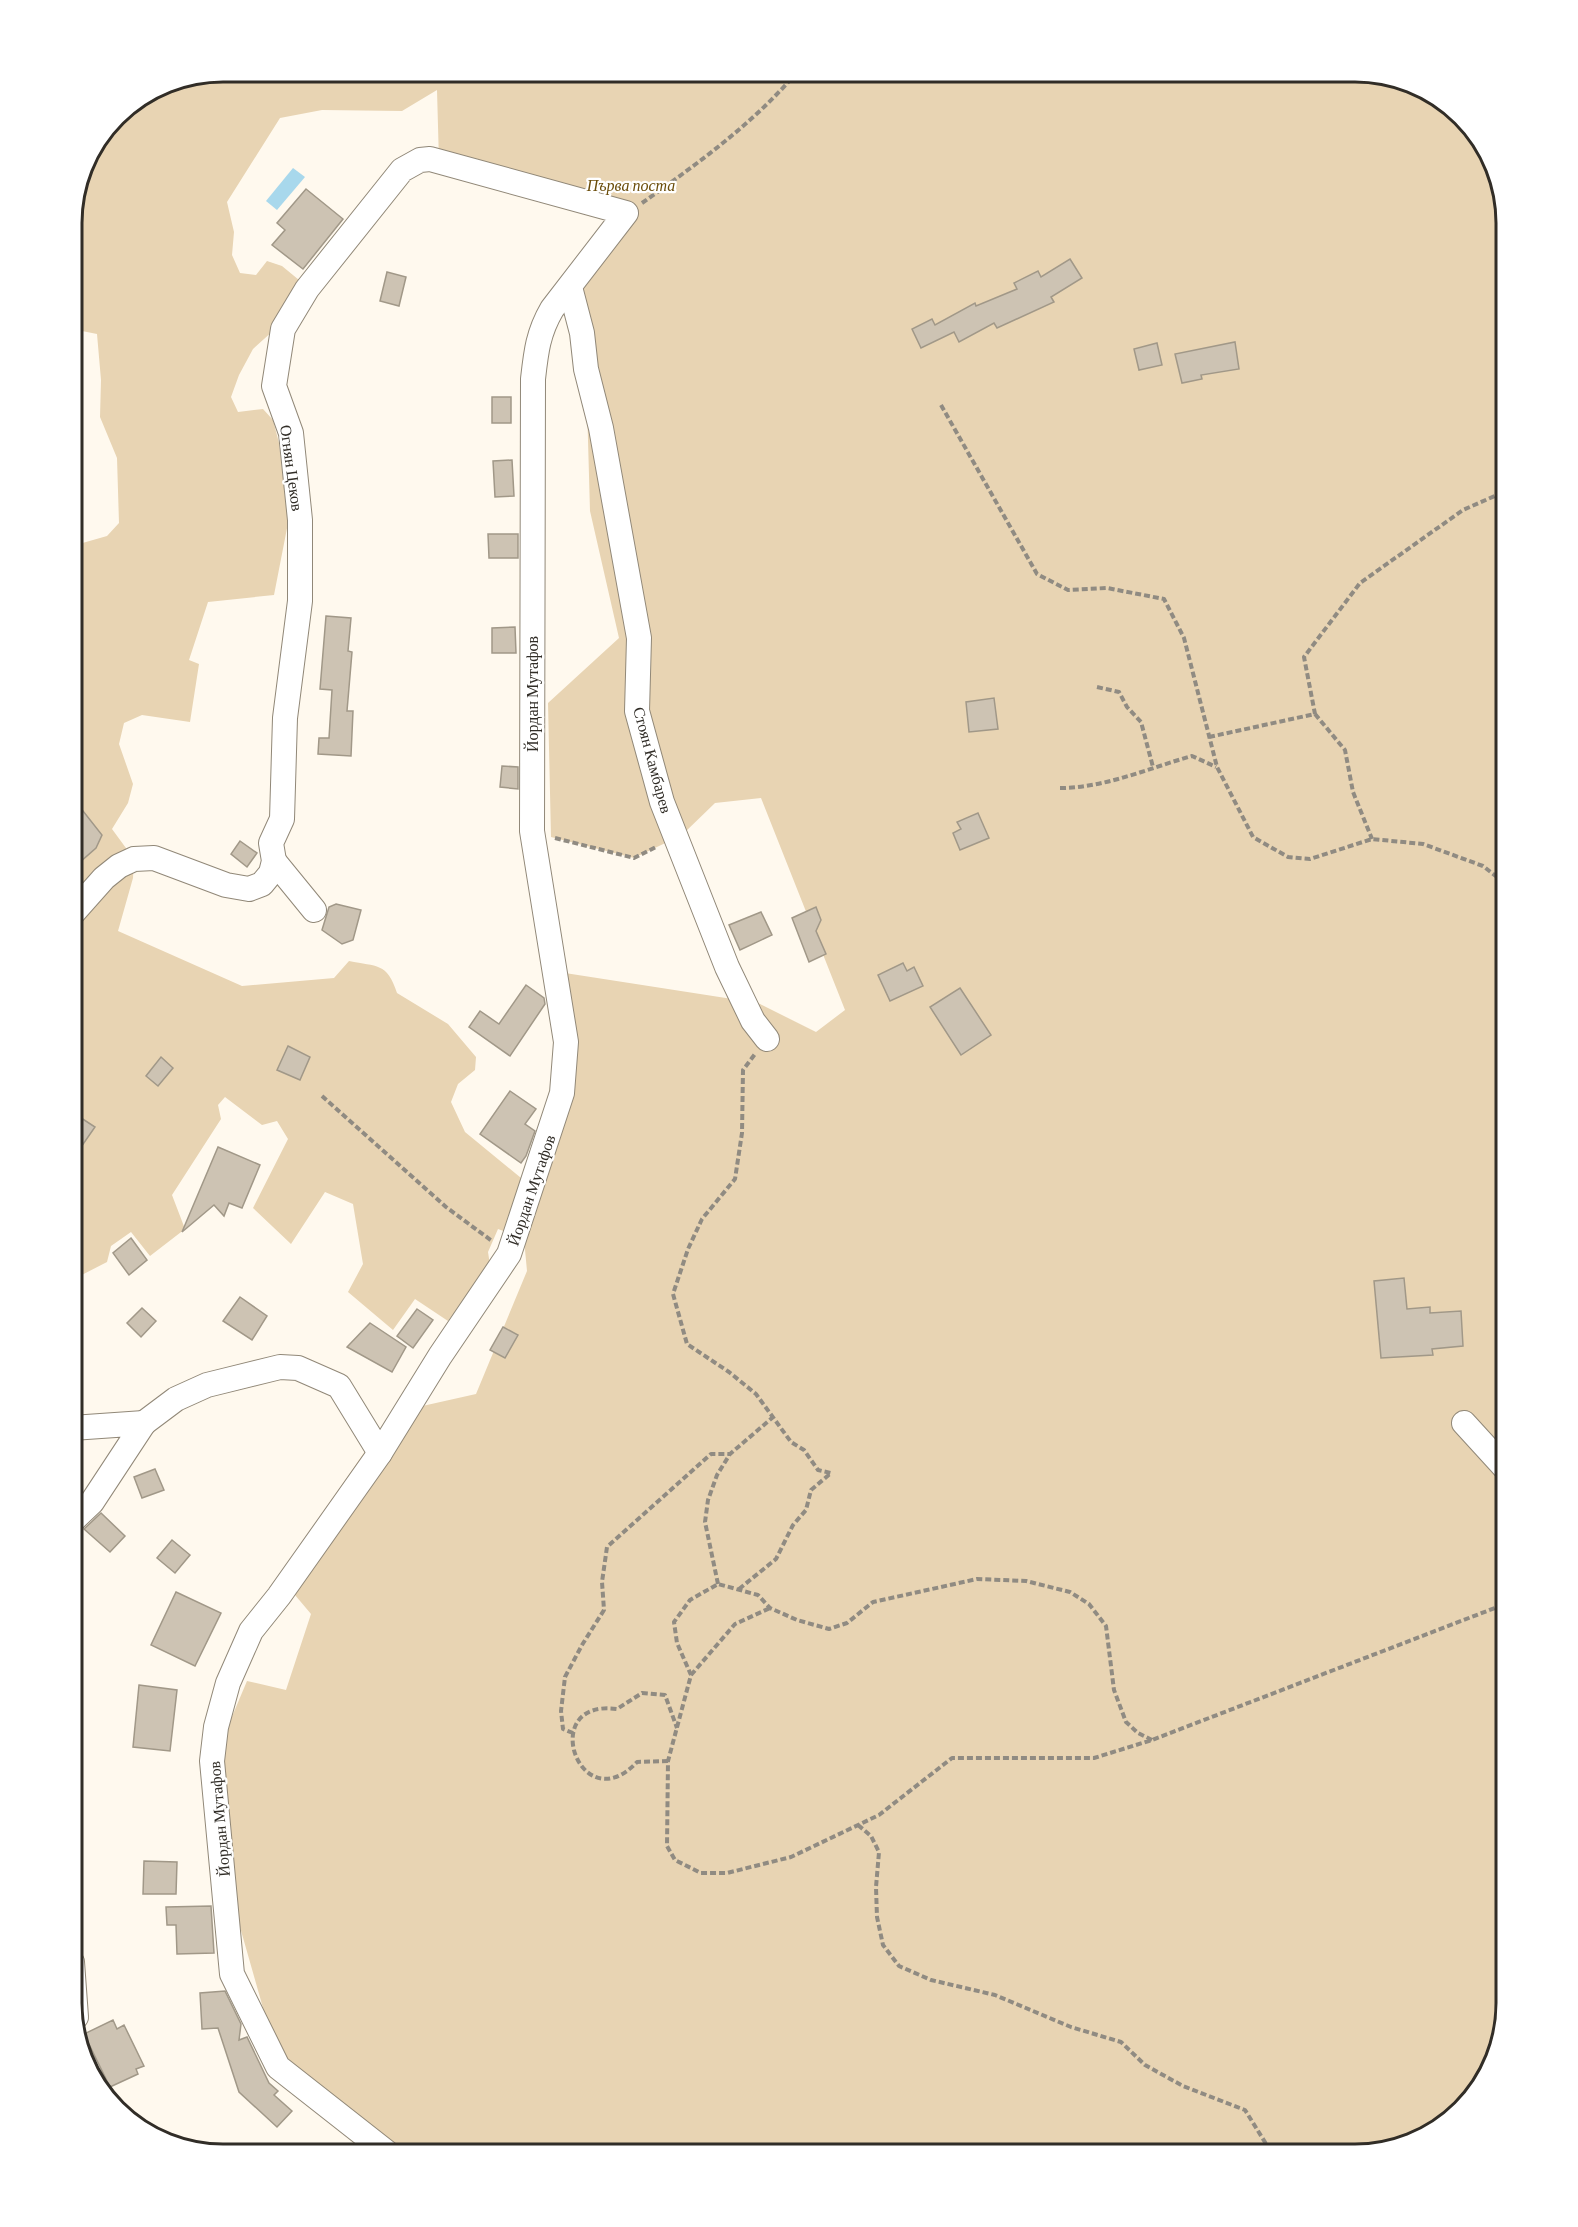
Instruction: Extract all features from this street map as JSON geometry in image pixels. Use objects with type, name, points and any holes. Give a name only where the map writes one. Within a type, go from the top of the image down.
[{"type":"street","name":"Огнян Цеков","points":[[274,861],[271,843],[282,819],[285,718],[300,601],[300,520],[291,434],[274,386],[283,329],[307,289],[402,170],[420,160],[430,159],[626,213]]},
{"type":"street","name":"Йордан Мутафов","points":[[376,2144],[278,2067],[232,1974],[212,1761],[216,1727],[228,1683],[251,1631],[279,1596],[380,1453],[440,1356],[509,1254],[562,1093],[566,1042],[533,841],[533,379],[536,350],[542,326],[552,309],[626,213]]},
{"type":"street","name":"Стоян Камбарев","points":[[570,287],[582,333],[586,369],[602,428],[639,638],[637,711],[662,802],[676,838],[727,967],[753,1021],[767,1040]]},
{"type":"street","points":[[83,903],[119,866],[134,859],[154,858],[226,885],[249,890],[262,884],[271,873],[274,861]]},
{"type":"street","points":[[274,861],[314,910]]},
{"type":"street","points":[[82,1511],[92,1502],[144,1422],[176,1399],[207,1385],[263,1370],[280,1367],[298,1368],[314,1373],[339,1386],[380,1453]]},
{"type":"street","points":[[82,1427],[144,1422]]},
{"type":"street","points":[[1464,1423],[1496,1458]]},
{"type":"path","points":[[626,213],[700,163],[776,96],[788,82]]},
{"type":"path","points":[[941,405],[1037,574],[1068,590],[1107,588],[1164,598],[1184,638],[1217,767],[1252,837],[1287,857],[1310,860],[1372,838],[1423,844],[1483,866],[1496,876]]},
{"type":"path","points":[[1372,838],[1353,792],[1345,750],[1316,714],[1304,657],[1360,583],[1463,510],[1496,495]]},
{"type":"path","points":[[1097,687],[1119,692],[1127,707],[1141,722],[1153,767]]},
{"type":"path","points":[[1209,737],[1316,714]]},
{"type":"path","points":[[1060,788],[1079,788],[1107,782],[1192,756],[1217,767]]},
{"type":"path","points":[[533,841],[551,837],[634,858],[676,838]]},
{"type":"path","points":[[738,1589],[776,1559],[793,1525],[806,1510],[811,1490],[831,1473],[818,1470],[804,1450],[791,1442],[756,1394],[729,1372],[687,1344],[673,1294],[688,1249],[702,1219],[735,1179],[742,1133],[742,1070],[767,1040]]},
{"type":"path","points":[[322,1096],[446,1207],[509,1254]]},
{"type":"path","points":[[718,1584],[705,1522],[708,1500],[717,1475],[730,1454],[772,1418]]},
{"type":"path","points":[[573,1733],[563,1729],[561,1711],[565,1677],[604,1610],[602,1582],[607,1547],[711,1454],[730,1454]]},
{"type":"path","points":[[691,1675],[677,1643],[674,1622],[690,1600],[718,1584],[758,1595],[770,1608],[797,1620],[830,1629],[847,1623],[873,1602],[977,1579],[1026,1581],[1070,1592],[1089,1604],[1106,1626],[1114,1690],[1126,1722],[1152,1740]]},
{"type":"path","points":[[770,1608],[735,1624],[691,1675],[668,1761],[667,1846],[675,1860],[701,1873],[727,1873],[791,1857],[879,1815],[952,1758],[1094,1758],[1152,1740],[1496,1608]]},
{"type":"path","points":[[668,1761],[637,1762],[629,1771],[618,1776],[607,1779],[598,1777],[582,1768],[576,1759],[572,1742],[573,1733],[585,1715],[606,1707],[617,1709],[642,1693],[665,1695],[677,1728]]},
{"type":"path","points":[[858,1826],[871,1836],[879,1852],[876,1887],[878,1917],[884,1945],[899,1966],[931,1980],[995,1995],[1071,2027],[1121,2042],[1145,2065],[1183,2086],[1245,2110],[1266,2144]]},
{"type":"green space","name":"Първа поста","points":[[224,82],[1363,83],[1382,85],[1417,97],[1433,106],[1466,138],[1477,153],[1491,187],[1496,224],[1496,2003],[1491,2040],[1477,2074],[1454,2103],[1440,2115],[1425,2126],[1391,2140],[1354,2144],[387,2144],[275,2050],[234,1906],[220,1745],[247,1681],[286,1690],[311,1614],[279,1576],[406,1392],[418,1407],[476,1394],[527,1271],[524,1239],[498,1229],[488,1252],[490,1265],[448,1321],[415,1299],[393,1330],[348,1292],[363,1264],[353,1204],[325,1192],[291,1244],[253,1208],[288,1139],[277,1121],[262,1125],[225,1097],[218,1105],[221,1119],[172,1195],[185,1229],[150,1256],[131,1232],[111,1246],[107,1262],[82,1275],[83,543],[107,536],[119,523],[117,458],[100,417],[101,380],[97,334],[83,331],[83,215],[87,187],[93,170],[106,145],[124,124],[145,106],[170,93],[196,85]],"holes":[[[437,90],[439,162],[626,214],[570,287],[586,369],[590,511],[619,638],[548,703],[551,837],[634,858],[682,835],[715,803],[761,798],[845,1010],[816,1032],[758,1003],[565,973],[569,1097],[532,1187],[465,1132],[451,1102],[458,1084],[475,1070],[476,1057],[448,1024],[397,993],[385,971],[374,966],[349,961],[334,978],[242,986],[118,931],[133,878],[134,859],[112,829],[128,803],[133,784],[119,744],[124,723],[142,715],[190,722],[199,664],[189,660],[208,602],[274,595],[288,523],[279,443],[273,420],[263,409],[238,412],[231,397],[239,375],[253,349],[274,330],[299,290],[299,280],[282,266],[267,261],[256,275],[240,273],[232,255],[234,232],[227,202],[280,118],[322,110],[402,111]]]},
{"type":"water","points":[[293,168],[305,177],[277,210],[266,201]]},
{"type":"building","points":[[306,189],[343,219],[303,269],[272,245],[285,230],[277,223]]},
{"type":"building","points":[[1070,259],[1082,278],[1051,297],[1054,302],[997,328],[994,323],[959,342],[954,332],[921,348],[912,329],[932,319],[935,325],[975,303],[976,306],[1017,289],[1014,283],[1038,271],[1041,277]]},
{"type":"building","points":[[387,272],[406,277],[399,306],[380,301]]},
{"type":"building","points":[[1235,342],[1239,369],[1201,375],[1202,379],[1182,383],[1175,354]]},
{"type":"building","points":[[1157,343],[1162,365],[1139,370],[1134,349]]},
{"type":"building","points":[[492,397],[511,397],[511,423],[492,423]]},
{"type":"building","points":[[512,460],[514,496],[495,497],[493,461]]},
{"type":"building","points":[[488,534],[518,534],[518,558],[489,558]]},
{"type":"building","points":[[326,616],[351,618],[348,651],[352,652],[347,711],[353,711],[351,756],[318,754],[319,738],[329,738],[332,690],[320,689]]},
{"type":"building","points":[[515,627],[516,653],[492,653],[492,628]]},
{"type":"building","points":[[994,698],[998,729],[969,732],[966,702]]},
{"type":"building","points":[[502,766],[518,767],[518,789],[500,787]]},
{"type":"building","points":[[83,811],[102,835],[96,848],[83,860]]},
{"type":"building","points":[[978,813],[989,838],[960,850],[953,833],[961,829],[957,822]]},
{"type":"building","points":[[240,841],[257,853],[247,867],[231,854]]},
{"type":"building","points":[[336,904],[361,910],[353,940],[342,944],[322,930],[329,907]]},
{"type":"building","points":[[816,907],[821,920],[816,931],[826,954],[809,962],[792,918]]},
{"type":"building","points":[[761,912],[772,935],[740,950],[729,925]]},
{"type":"building","points":[[903,963],[907,971],[914,967],[923,986],[890,1001],[878,975]]},
{"type":"building","points":[[526,985],[544,998],[545,1004],[510,1056],[469,1027],[480,1011],[499,1024]]},
{"type":"building","points":[[960,988],[991,1035],[961,1055],[930,1007]]},
{"type":"building","points":[[288,1046],[310,1057],[300,1080],[277,1070]]},
{"type":"building","points":[[161,1057],[173,1068],[158,1086],[146,1076]]},
{"type":"building","points":[[510,1091],[536,1109],[525,1124],[535,1131],[521,1163],[480,1134]]},
{"type":"building","points":[[82,1119],[95,1127],[82,1145]]},
{"type":"building","points":[[218,1147],[260,1165],[242,1208],[229,1203],[224,1216],[214,1205],[182,1232]]},
{"type":"building","points":[[131,1238],[147,1260],[129,1275],[113,1253]]},
{"type":"building","points":[[1404,1278],[1407,1309],[1430,1307],[1430,1313],[1461,1311],[1463,1346],[1432,1349],[1433,1355],[1381,1358],[1374,1281]]},
{"type":"building","points":[[240,1297],[267,1316],[252,1340],[223,1321]]},
{"type":"building","points":[[142,1308],[156,1321],[141,1337],[127,1323]]},
{"type":"building","points":[[417,1309],[433,1320],[413,1348],[397,1336]]},
{"type":"building","points":[[370,1323],[406,1347],[392,1372],[347,1347]]},
{"type":"building","points":[[503,1327],[518,1335],[505,1358],[490,1350]]},
{"type":"building","points":[[155,1469],[164,1490],[142,1498],[134,1477]]},
{"type":"building","points":[[101,1513],[125,1536],[110,1552],[84,1529]]},
{"type":"building","points":[[172,1540],[190,1555],[175,1573],[157,1558]]},
{"type":"building","points":[[176,1592],[221,1613],[195,1666],[151,1645]]},
{"type":"building","points":[[139,1685],[177,1690],[170,1751],[133,1747]]},
{"type":"building","points":[[144,1861],[177,1862],[176,1894],[143,1894]]},
{"type":"building","points":[[211,1906],[214,1953],[177,1954],[176,1925],[167,1925],[166,1907]]},
{"type":"building","points":[[225,1991],[241,2024],[239,2040],[247,2037],[269,2083],[278,2091],[274,2095],[292,2111],[277,2127],[239,2092],[218,2028],[202,2029],[200,1993]]},
{"type":"building","points":[[113,2020],[117,2029],[124,2025],[144,2066],[136,2069],[138,2074],[110,2087],[87,2040],[86,2033]]}]
